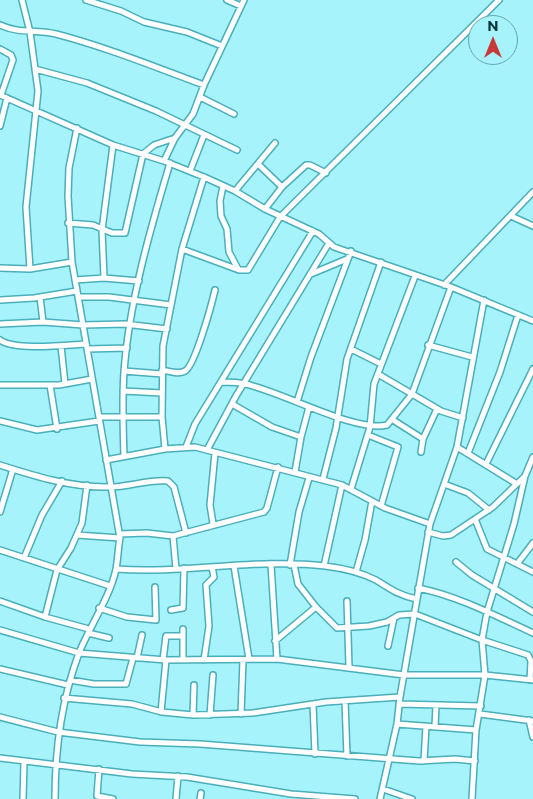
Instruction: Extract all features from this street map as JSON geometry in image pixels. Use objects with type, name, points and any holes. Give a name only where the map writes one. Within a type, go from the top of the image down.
[{"type":"street","points":[[22,0],[30,32],[38,91],[26,207],[30,269]]},
{"type":"street","points":[[86,0],[102,4],[144,22],[188,32],[222,46]]},
{"type":"street","points":[[124,456],[124,371],[139,282],[167,162],[175,138],[186,126],[242,3],[227,0]]},
{"type":"street","points":[[182,250],[238,270],[248,270],[280,217],[499,0]]},
{"type":"street","points":[[0,25],[13,30],[55,34],[108,49],[204,85]]},
{"type":"street","points":[[0,49],[12,55],[13,60],[0,95],[114,145],[167,162],[235,191],[280,217],[313,231],[338,249],[351,251],[415,276],[451,287],[533,321]]},
{"type":"street","points":[[35,69],[87,84],[156,111],[237,150]]},
{"type":"street","points":[[200,97],[234,114]]},
{"type":"street","points":[[0,126],[7,98]]},
{"type":"street","points":[[55,799],[58,732],[64,698],[79,653],[116,569],[119,536],[72,262],[68,223],[69,168],[77,128]]},
{"type":"street","points":[[190,171],[204,135]]},
{"type":"street","points":[[68,223],[90,225],[112,234],[126,232],[134,187],[143,154],[154,145],[175,138]]},
{"type":"street","points":[[235,191],[275,143]]},
{"type":"street","points":[[104,278],[102,230],[114,145]]},
{"type":"street","points":[[258,164],[282,187]]},
{"type":"street","points":[[265,209],[282,187],[308,165],[326,173]]},
{"type":"street","points":[[165,449],[162,417],[162,372],[166,329],[182,250],[204,177]]},
{"type":"street","points":[[223,186],[220,201],[221,216],[227,228],[229,252],[238,270]]},
{"type":"street","points":[[444,285],[533,192]]},
{"type":"street","points":[[511,216],[533,226]]},
{"type":"street","points":[[186,447],[195,424],[313,231]]},
{"type":"street","points":[[207,450],[244,383],[329,243]]},
{"type":"street","points":[[297,402],[351,251]]},
{"type":"street","points":[[310,274],[347,259]]},
{"type":"street","points":[[0,268],[30,269],[72,262]]},
{"type":"street","points":[[322,480],[338,417],[345,368],[381,262]]},
{"type":"street","points":[[351,489],[371,425],[372,392],[415,276]]},
{"type":"street","points":[[75,280],[104,278],[139,282]]},
{"type":"street","points":[[222,382],[244,383],[338,417],[371,425],[384,426],[393,420],[412,394],[428,345],[451,287]]},
{"type":"street","points":[[124,371],[181,372],[190,367],[210,314],[215,290]]},
{"type":"street","points":[[0,300],[40,297],[77,291]]},
{"type":"street","points":[[78,298],[109,296],[171,306]]},
{"type":"street","points":[[40,297],[43,322]]},
{"type":"street","points":[[380,799],[397,724],[428,532],[456,447],[463,418],[472,357],[484,300]]},
{"type":"street","points":[[468,454],[500,372],[518,315]]},
{"type":"street","points":[[0,324],[43,322],[83,325],[132,325],[166,329]]},
{"type":"street","points":[[0,340],[9,344],[127,348]]},
{"type":"street","points":[[428,345],[472,357]]},
{"type":"street","points":[[61,346],[65,384]]},
{"type":"street","points":[[351,349],[381,364]]},
{"type":"street","points":[[486,464],[533,369]]},
{"type":"street","points":[[378,374],[437,409],[463,418]]},
{"type":"street","points":[[0,384],[50,385],[92,379]]},
{"type":"street","points":[[50,385],[57,429]]},
{"type":"street","points":[[124,391],[162,393]]},
{"type":"street","points":[[232,404],[272,427],[301,436]]},
{"type":"street","points":[[295,472],[301,436],[309,406]]},
{"type":"street","points":[[421,452],[423,439],[437,409]]},
{"type":"street","points":[[0,421],[31,429],[57,429],[99,419],[123,416],[162,417]]},
{"type":"street","points":[[393,420],[423,439]]},
{"type":"street","points":[[368,435],[398,447],[382,506]]},
{"type":"street","points":[[106,460],[165,449],[186,447],[207,450],[278,467],[309,478],[342,485],[382,506],[430,524]]},
{"type":"street","points":[[456,447],[517,484]]},
{"type":"street","points":[[213,524],[210,504],[215,453]]},
{"type":"street","points":[[428,532],[449,536],[489,510],[525,476],[532,465],[533,457]]},
{"type":"street","points":[[0,465],[62,481],[87,485],[110,487],[162,480],[171,482],[186,532]]},
{"type":"street","points":[[78,535],[119,536],[147,533],[173,536],[266,510],[278,467]]},
{"type":"street","points":[[0,512],[13,469]]},
{"type":"street","points":[[472,799],[476,730],[485,675],[482,640],[493,587],[504,558],[525,476]]},
{"type":"street","points":[[0,630],[79,653],[165,660],[277,659],[404,675],[485,675],[531,680],[531,656],[482,640],[415,614],[394,617],[379,624],[348,628],[332,625],[298,584],[292,565],[299,512],[309,478]]},
{"type":"street","points":[[24,558],[42,515],[62,481]]},
{"type":"street","points":[[444,484],[468,493],[489,510]]},
{"type":"street","points":[[45,617],[57,570],[78,535],[85,508],[87,485]]},
{"type":"street","points":[[324,566],[342,485]]},
{"type":"street","points":[[356,572],[365,540],[372,501]]},
{"type":"street","points":[[475,519],[487,549],[533,572]]},
{"type":"street","points":[[173,536],[176,569]]},
{"type":"street","points":[[517,564],[533,542]]},
{"type":"street","points":[[0,550],[110,586]]},
{"type":"street","points":[[456,562],[472,575],[533,612]]},
{"type":"street","points":[[271,565],[277,659]]},
{"type":"street","points":[[116,569],[141,571],[234,566],[324,566],[356,572],[377,581],[395,593],[417,599]]},
{"type":"street","points":[[234,566],[246,659],[241,714]]},
{"type":"street","points":[[204,660],[209,626],[206,585],[214,578],[212,567]]},
{"type":"street","points":[[170,610],[183,608],[184,568]]},
{"type":"street","points":[[99,608],[127,617],[156,620],[155,587]]},
{"type":"street","points":[[418,588],[441,594],[533,633]]},
{"type":"street","points":[[0,601],[109,638]]},
{"type":"street","points":[[347,601],[349,667]]},
{"type":"street","points":[[275,640],[291,630],[316,607]]},
{"type":"street","points":[[388,646],[394,617]]},
{"type":"street","points":[[183,628],[183,660]]},
{"type":"street","points":[[0,669],[69,682],[127,684],[142,635]]},
{"type":"street","points":[[161,712],[166,636],[183,636]]},
{"type":"street","points":[[210,715],[213,675]]},
{"type":"street","points":[[193,715],[194,685]]},
{"type":"street","points":[[64,698],[132,704],[161,712],[210,715],[241,714],[313,704],[400,697]]},
{"type":"street","points":[[345,701],[347,756]]},
{"type":"street","points":[[313,704],[315,754]]},
{"type":"street","points":[[399,704],[481,706]]},
{"type":"street","points":[[435,727],[436,706]]},
{"type":"street","points":[[480,714],[531,720],[533,737]]},
{"type":"street","points":[[0,717],[58,732],[140,742],[200,744],[424,761],[450,759],[475,761]]},
{"type":"street","points":[[397,724],[476,730]]},
{"type":"street","points":[[424,761],[426,726]]},
{"type":"street","points":[[0,758],[132,774],[178,776],[291,794],[356,799]]},
{"type":"street","points":[[23,799],[24,762]]},
{"type":"street","points":[[99,769],[97,796],[113,799]]},
{"type":"street","points":[[176,799],[178,776]]},
{"type":"street","points":[[383,788],[412,799]]}]
